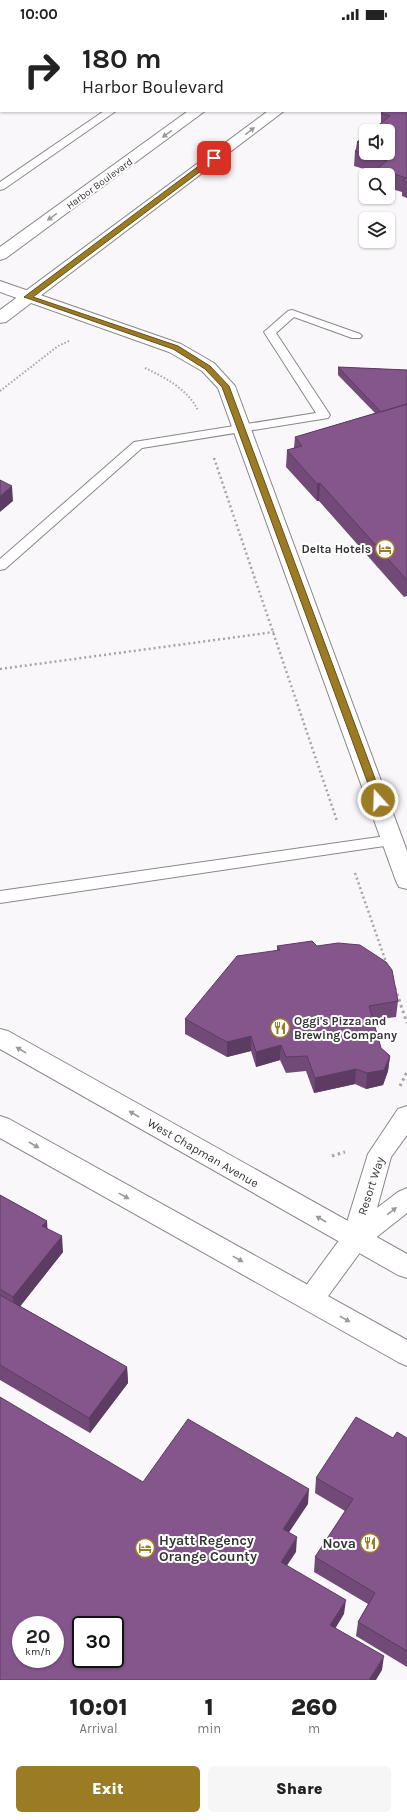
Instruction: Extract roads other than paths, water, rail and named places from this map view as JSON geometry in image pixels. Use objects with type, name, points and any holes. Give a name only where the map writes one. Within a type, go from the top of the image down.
[{"type":"main road","name":"Harbor Boulevard","points":[[0,255],[197,112]]},
{"type":"main road","points":[[0,318],[276,112]]},
{"type":"main road","points":[[0,286],[175,348],[208,367],[226,386],[240,428],[407,881]]},
{"type":"main road","name":"West Chapman Avenue","points":[[0,1038],[407,1267]]},
{"type":"main road","name":"Resort Way","points":[[355,1239],[380,1154],[407,1116]]},
{"type":"main road","points":[[0,1126],[407,1354]]},
{"type":"main road","name":"Resort Way","points":[[311,1299],[355,1239],[407,1200]]},
{"type":"lane","points":[[0,187],[110,112]]},
{"type":"lane","points":[[0,566],[138,445],[324,415],[270,332],[292,313],[356,336]]},
{"type":"lane","points":[[0,897],[393,840]]},
{"type":"place","name":"Delta Hotels","points":[[385,549]]},
{"type":"place","name":"Oggi's Pizza and Brewing Company","points":[[280,1028]]},
{"type":"place","name":"Nova","points":[[370,1543]]},
{"type":"place","name":"Hyatt Regency Orange County","points":[[145,1548]]}]
